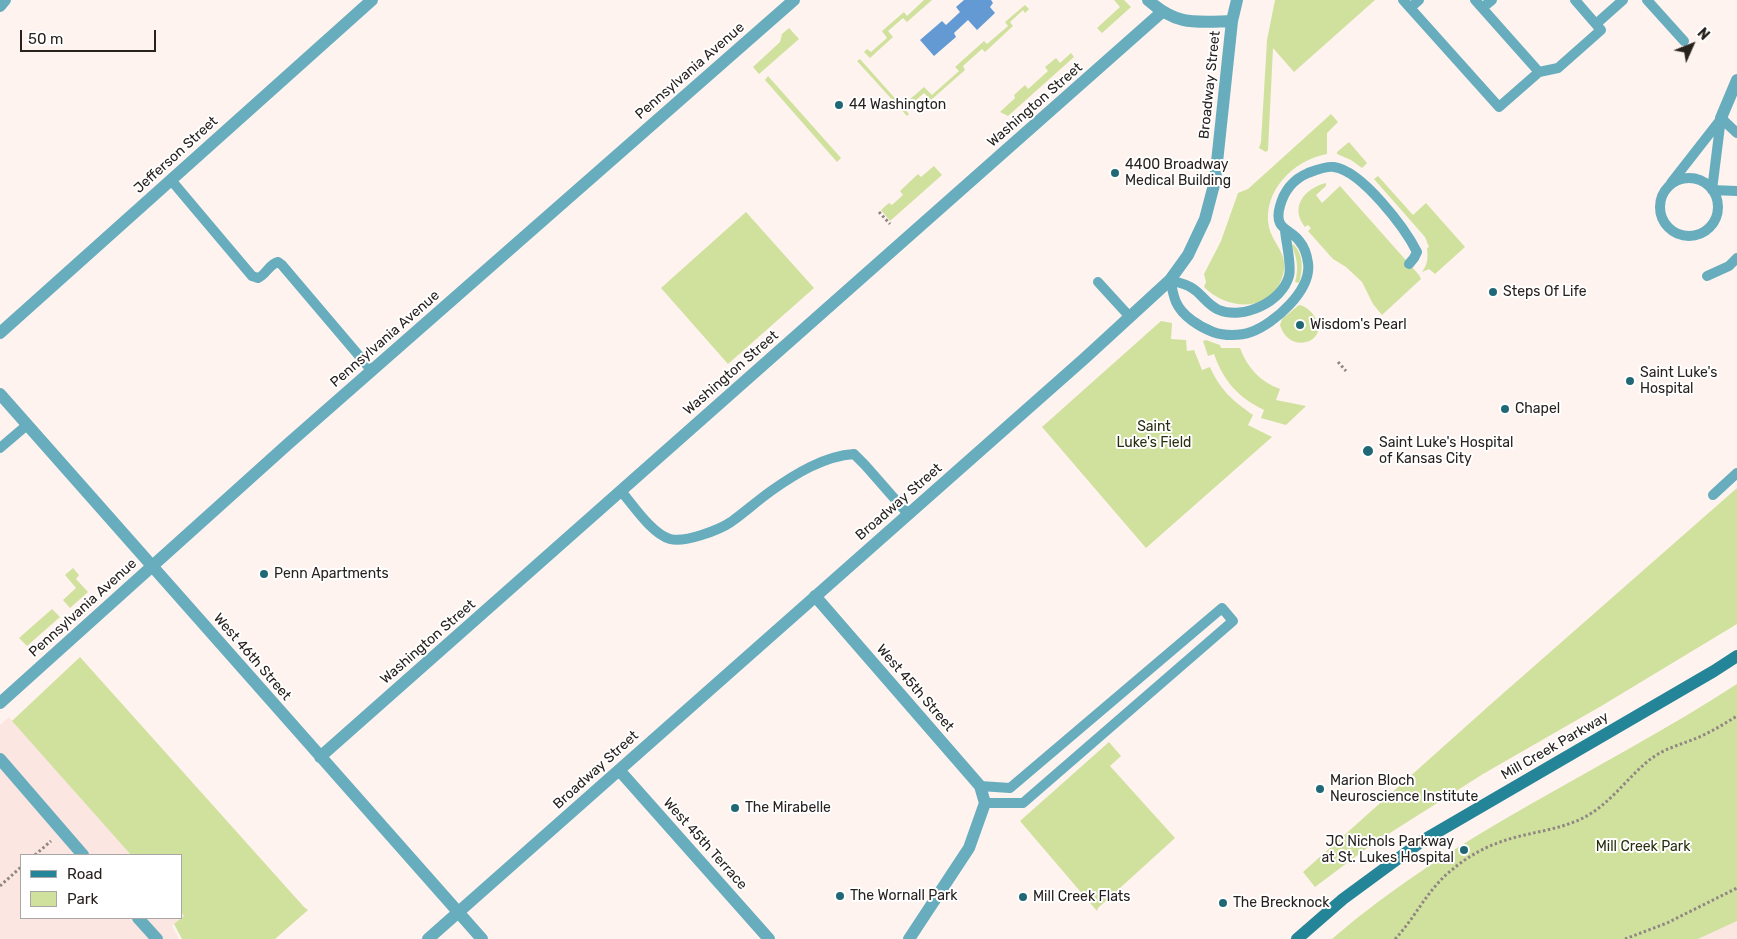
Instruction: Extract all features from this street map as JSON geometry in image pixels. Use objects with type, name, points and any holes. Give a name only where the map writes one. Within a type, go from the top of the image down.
[{"type":"main road","name":"Mill Creek Parkway","points":[[1296,939],[1343,899],[1422,841],[1737,656]]},
{"type":"street","points":[[0,6],[5,0]]},
{"type":"street","name":"Jefferson Street","points":[[0,333],[372,0]]},
{"type":"street","name":"Pennsylvania Avenue","points":[[2,697],[794,0]]},
{"type":"street","points":[[1148,0],[1162,12],[1188,22],[1232,21]]},
{"type":"street","name":"Broadway Street","points":[[428,939],[1170,280],[1188,255],[1205,219],[1215,181],[1232,21],[1237,0]]},
{"type":"street","name":"Washington Street","points":[[320,757],[1162,12]]},
{"type":"street","points":[[1721,118],[1737,80]]},
{"type":"street","name":"West 46th Street","points":[[0,394],[482,939]]},
{"type":"street","name":"West 45th Street","points":[[815,596],[980,786],[985,804]]},
{"type":"street","points":[[0,759],[83,854]]},
{"type":"street","name":"West 45th Terrace","points":[[618,770],[769,939]]},
{"type":"street","points":[[909,939],[969,848],[985,804]]},
{"type":"street","points":[[139,919],[157,939]]},
{"type":"lane","points":[[1419,0],[1407,4],[1499,107],[1539,72],[1558,68],[1601,30],[1575,0]]},
{"type":"lane","points":[[1492,0],[1479,4],[1539,72]]},
{"type":"lane","points":[[1596,24],[1623,0]]},
{"type":"lane","points":[[1647,0],[1684,42]]},
{"type":"lane","points":[[1721,118],[1737,133]]},
{"type":"lane","points":[[1669,185],[1687,178],[1696,179],[1705,183],[1712,190],[1718,208],[1716,217],[1704,232],[1686,236],[1676,233],[1663,220],[1660,211],[1660,201],[1669,185],[1721,118]]},
{"type":"lane","points":[[1712,190],[1721,118]]},
{"type":"lane","points":[[1170,280],[1177,304],[1188,318],[1201,326],[1214,333],[1230,335],[1249,333],[1259,329],[1274,318],[1300,293],[1308,271],[1305,252],[1300,241],[1285,230],[1279,222],[1279,208],[1284,194],[1300,177],[1319,169],[1334,167],[1350,173],[1367,186],[1410,237],[1417,252],[1409,264]]},
{"type":"lane","points":[[171,180],[252,276],[258,278],[263,276],[274,263],[278,262],[282,265],[372,370]]},
{"type":"lane","points":[[1712,190],[1737,191]]},
{"type":"lane","points":[[1170,280],[1192,288],[1206,302],[1219,310],[1232,312],[1259,308],[1272,299],[1285,285],[1289,276],[1290,263],[1286,250],[1285,230]]},
{"type":"lane","points":[[1707,276],[1729,266],[1737,258]]},
{"type":"lane","points":[[1098,282],[1130,317]]},
{"type":"lane","points":[[0,448],[27,424]]},
{"type":"lane","points":[[621,491],[656,531],[670,539],[693,538],[730,523],[771,490],[804,470],[839,455],[854,454],[908,514]]},
{"type":"lane","points":[[1713,495],[1737,473]]},
{"type":"lane","points":[[980,786],[1010,788],[1222,608],[1233,621],[1023,803],[985,804]]},
{"type":"lane","points":[[1156,664],[1168,677]]},
{"type":"lane","points":[[1102,710],[1114,724]]},
{"type":"lane","points":[[1069,738],[1081,752]]},
{"type":"path","points":[[879,212],[890,224]]},
{"type":"path","points":[[1338,362],[1346,371]]},
{"type":"path","points":[[1395,939],[1437,883],[1470,856],[1506,840],[1583,818],[1596,810],[1653,757],[1711,731],[1737,716]]},
{"type":"path","points":[[36,854],[55,837]]},
{"type":"path","points":[[0,886],[20,868]]},
{"type":"path","points":[[1625,939],[1667,923],[1737,888]]},
{"type":"shaded area","points":[[9,717],[130,854],[20,854],[20,919],[180,919],[172,926],[179,939],[0,939],[0,725]]},
{"type":"shaded area","points":[[1737,921],[1737,939],[1698,939]]},
{"type":"green space","points":[[924,0],[932,0],[907,22],[903,18],[888,31],[893,37],[870,58],[864,52],[867,49],[871,52],[887,38],[882,31],[904,12],[907,16]]},
{"type":"green space","points":[[1114,0],[1124,0],[1131,7],[1102,33],[1097,28],[1120,7]]},
{"type":"green space","points":[[1275,0],[1375,0],[1294,72],[1273,48],[1268,150],[1266,152],[1259,148],[1261,142],[1267,40]]},
{"type":"green space","points":[[1025,5],[1029,9],[1025,13],[1023,10],[1010,22],[1013,26],[985,52],[982,49],[963,66],[965,70],[931,100],[924,93],[915,101],[919,105],[915,109],[908,101],[924,87],[932,95],[959,71],[955,67],[984,41],[987,44],[1008,26],[1005,22]]},
{"type":"green space","points":[[789,28],[799,39],[759,74],[753,67],[780,42],[782,34]]},
{"type":"green space","points":[[1071,53],[1074,57],[1008,116],[1000,112],[1025,85],[1028,89],[1048,71],[1045,67],[1056,58],[1060,63]]},
{"type":"green space","points":[[860,59],[909,114],[907,116],[857,61]]},
{"type":"green space","points":[[768,76],[841,158],[837,162],[765,80]]},
{"type":"green space","points":[[1331,114],[1338,122],[1327,133],[1327,154],[1314,157],[1292,171],[1275,190],[1270,202],[1268,214],[1269,227],[1284,264],[1280,284],[1272,294],[1262,301],[1251,304],[1226,301],[1215,295],[1204,287],[1206,282],[1204,274],[1221,241],[1238,193],[1248,189]]},
{"type":"green space","points":[[1349,142],[1367,163],[1362,168],[1351,160],[1337,154]]},
{"type":"green space","points":[[934,166],[942,175],[890,221],[881,210],[889,203],[892,205],[903,195],[900,191],[918,174],[921,177]]},
{"type":"green space","points":[[1378,176],[1413,215],[1426,203],[1465,247],[1435,274],[1429,269],[1422,272],[1426,264],[1427,248],[1429,247],[1425,237],[1374,179]]},
{"type":"green space","points":[[1326,183],[1326,186],[1316,195],[1322,203],[1340,186],[1421,279],[1382,315],[1373,304],[1362,282],[1346,267],[1333,259],[1308,231],[1311,228],[1308,225],[1305,227],[1300,220],[1299,206],[1302,199],[1312,189]]},
{"type":"green space","points":[[746,212],[814,288],[728,364],[661,288]]},
{"type":"green space","points":[[1293,244],[1297,248],[1302,263],[1299,283],[1295,282],[1297,268]]},
{"type":"green space","points":[[1299,305],[1312,313],[1318,323],[1318,331],[1314,338],[1308,342],[1292,341],[1285,335],[1280,325],[1282,319]]},
{"type":"green space","name":"Saint Luke's Field","points":[[1161,321],[1172,323],[1171,339],[1186,340],[1187,351],[1194,350],[1202,370],[1210,367],[1218,382],[1228,394],[1253,415],[1248,425],[1272,437],[1146,548],[1042,427]]},
{"type":"green space","points":[[1206,340],[1220,345],[1221,348],[1240,348],[1246,361],[1255,373],[1266,382],[1280,389],[1276,400],[1306,406],[1286,425],[1261,418],[1264,410],[1239,394],[1222,373],[1214,354],[1208,356],[1203,341]]},
{"type":"green space","points":[[1737,488],[1737,624],[1603,705],[1483,774],[1371,845],[1315,887],[1303,872]]},
{"type":"green space","points":[[73,568],[79,575],[76,579],[88,592],[70,608],[63,600],[76,588],[65,575]]},
{"type":"green space","points":[[52,609],[60,617],[27,646],[19,638]]},
{"type":"green space","points":[[80,657],[308,910],[275,939],[182,939],[174,924],[184,916],[182,913],[182,854],[130,854],[12,721]]},
{"type":"green space","name":"Mill Creek Park","points":[[1737,684],[1737,921],[1698,939],[1332,939],[1379,901],[1427,867],[1478,835],[1686,716]]},
{"type":"green space","points":[[1109,742],[1121,756],[1110,766],[1175,838],[1098,908],[1097,911],[1020,821]]},
{"type":"water","points":[[964,0],[991,0],[993,3],[990,7],[995,13],[977,30],[968,20],[954,33],[956,37],[934,56],[920,40],[942,21],[946,25],[960,12],[956,7]]},
{"type":"place","name":"44 Washington","points":[[839,105]]},
{"type":"place","name":"4400 Broadway Medical Building","points":[[1115,173]]},
{"type":"place","name":"Steps Of Life","points":[[1493,292]]},
{"type":"place","name":"Wisdom's Pearl","points":[[1300,325]]},
{"type":"place","name":"Saint Luke's Hospital","points":[[1630,381]]},
{"type":"place","name":"Chapel","points":[[1505,409]]},
{"type":"place","name":"Saint Luke's Hospital of Kansas City","points":[[1368,451]]},
{"type":"place","name":"Penn Apartments","points":[[264,574]]},
{"type":"place","name":"Marion Bloch Neuroscience Institute","points":[[1320,789]]},
{"type":"place","name":"The Mirabelle","points":[[735,808]]},
{"type":"place","name":"JC Nichols Parkway at St. Lukes Hospital","points":[[1464,850]]},
{"type":"place","name":"The Wornall Park","points":[[840,896]]},
{"type":"place","name":"Mill Creek Flats","points":[[1023,897]]},
{"type":"place","name":"The Brecknock","points":[[1223,903]]}]
